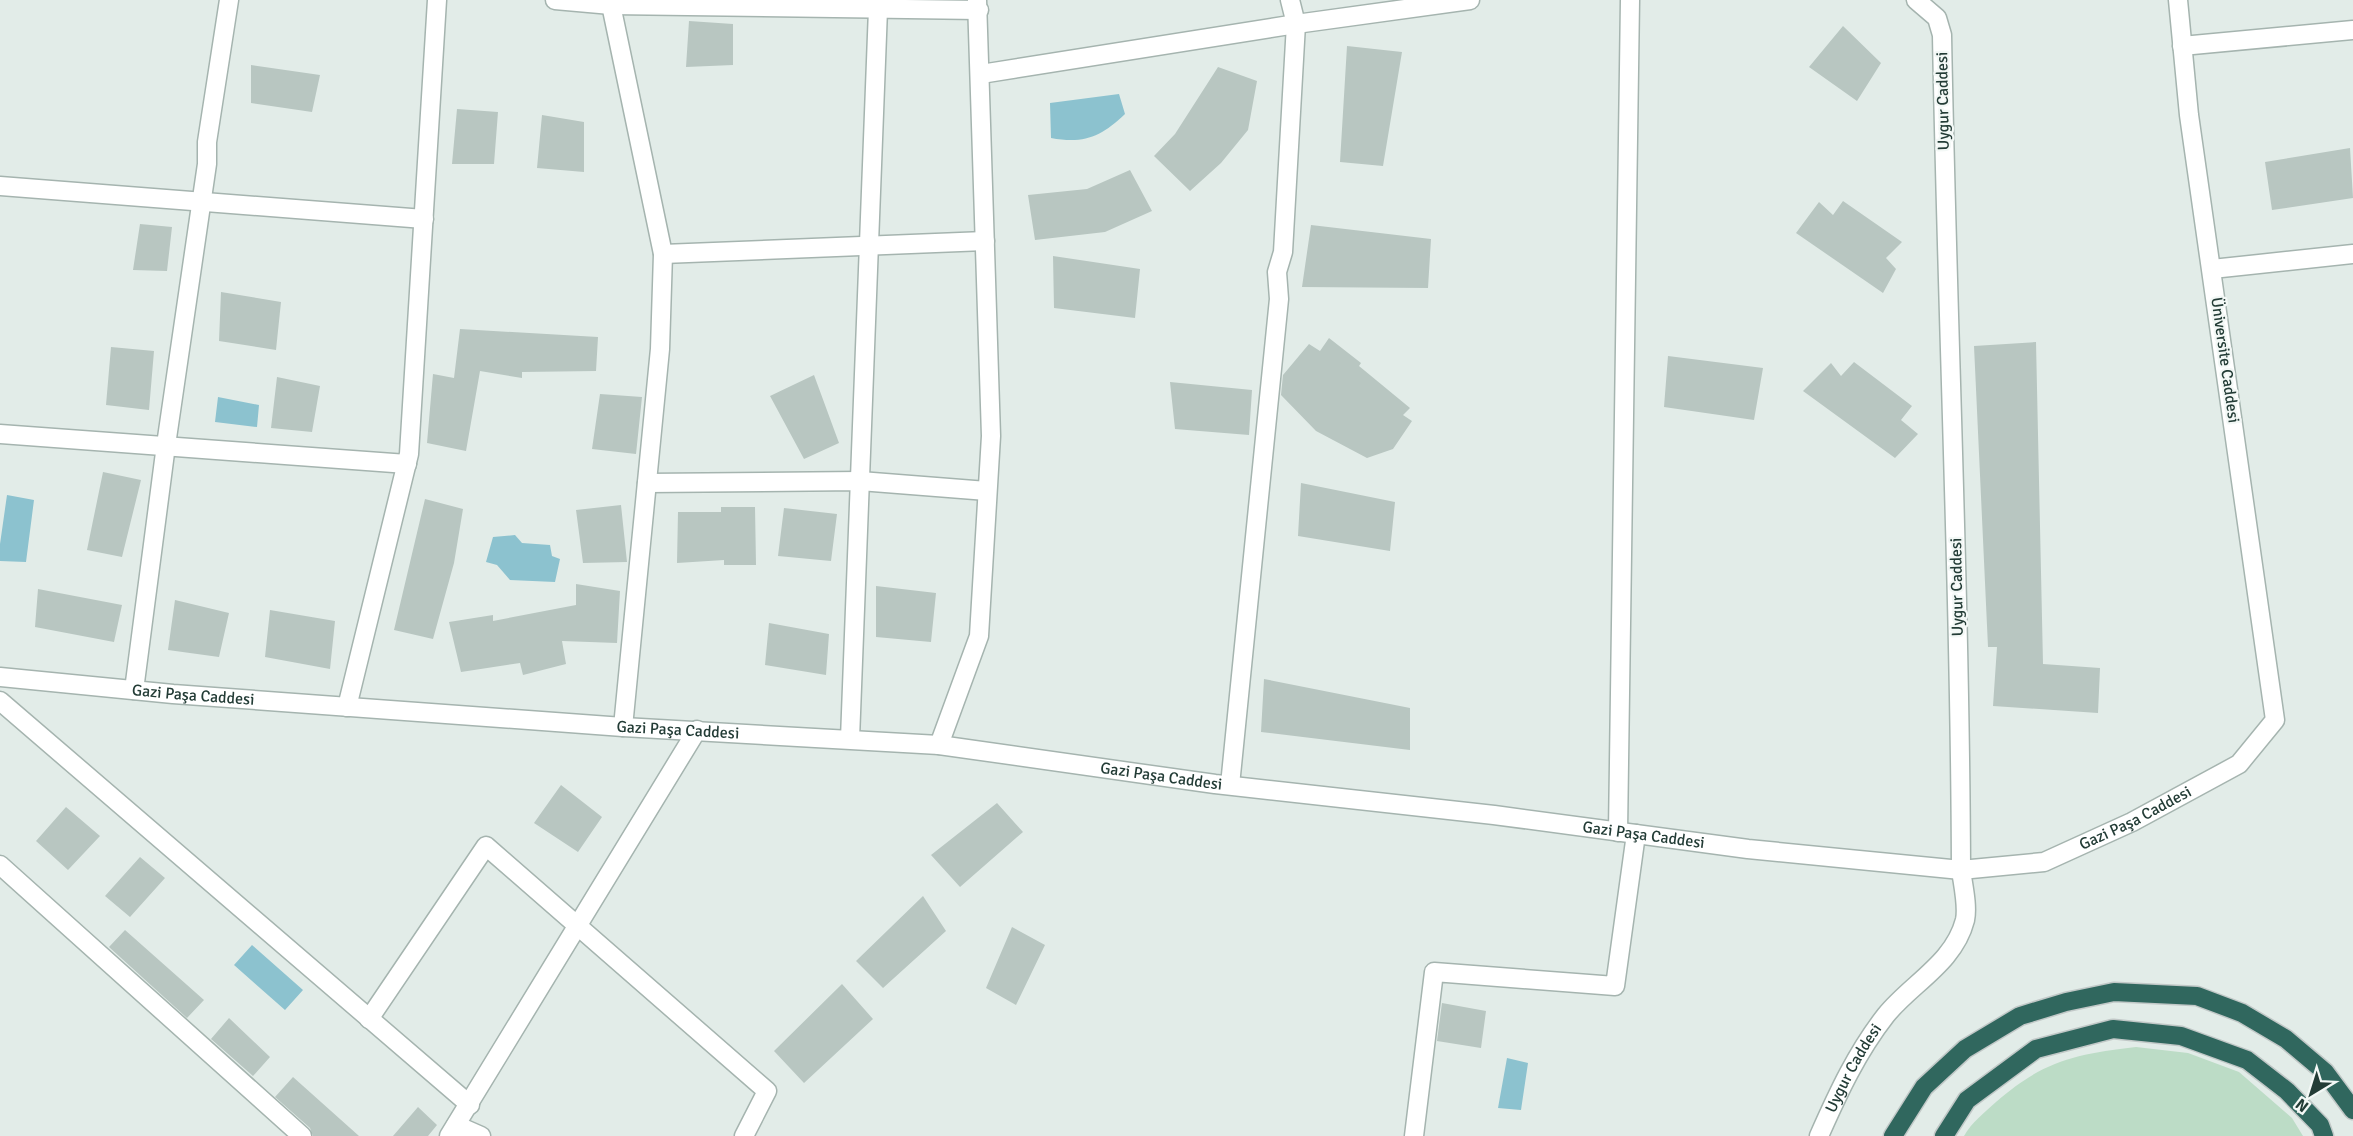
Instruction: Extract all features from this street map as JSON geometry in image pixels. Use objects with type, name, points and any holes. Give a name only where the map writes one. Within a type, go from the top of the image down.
[{"type":"highway","points":[[1893,1136],[1924,1087],[1965,1049],[2020,1016],[2066,1002],[2114,992],[2196,996],[2242,1013],[2286,1039],[2325,1072],[2353,1110]]},
{"type":"highway","points":[[1944,1136],[1967,1100],[2036,1049],[2113,1029],[2181,1036],[2247,1060],[2287,1091],[2320,1125],[2325,1136]]},
{"type":"street","points":[[134,690],[165,445],[229,0]]},
{"type":"street","points":[[346,707],[409,454],[437,0]]},
{"type":"street","points":[[555,0],[878,9],[978,5],[991,436],[979,636],[939,745]]},
{"type":"street","points":[[1230,785],[1280,299],[1277,272],[1283,252],[1296,24],[1290,0]]},
{"type":"street","points":[[981,74],[1296,24],[1470,0]]},
{"type":"street","points":[[1414,1136],[1434,972],[1615,986],[1627,833],[1630,0]]},
{"type":"street","name":"Uygur Caddesi","points":[[1819,1136],[1842,1084],[1862,1047],[1888,1012],[1956,945],[1966,918],[1961,870],[1956,567],[1942,35],[1937,18],[1916,0]]},
{"type":"street","name":"Üniversite Caddesi","points":[[2178,0],[2189,115],[2275,720]]},
{"type":"street","points":[[610,3],[663,254],[660,349],[623,727]]},
{"type":"street","points":[[850,739],[878,9]]},
{"type":"street","points":[[2182,46],[2353,30]]},
{"type":"street","points":[[0,186],[424,219]]},
{"type":"street","points":[[663,254],[985,241]]},
{"type":"street","points":[[2212,269],[2353,254]]},
{"type":"street","points":[[0,434],[407,464]]},
{"type":"street","points":[[647,483],[860,481],[987,491]]},
{"type":"street","name":"Gazi Paşa Caddesi","points":[[0,677],[346,707],[623,727],[939,745],[1230,785],[1494,815],[1748,849],[1961,870],[2044,862],[2133,822],[2239,764],[2275,720]]},
{"type":"street","points":[[0,701],[470,1106]]},
{"type":"street","points":[[481,1136],[453,1131],[698,730]]},
{"type":"street","points":[[369,1019],[486,846],[766,1091],[744,1136]]},
{"type":"street","points":[[0,865],[302,1136]]},
{"type":"green space","points":[[2136,1047],[2188,1053],[2239,1072],[2292,1118],[2303,1136],[1964,1136],[1974,1122],[1996,1102],[2013,1088],[2045,1068],[2077,1057]]},
{"type":"water","points":[[1119,94],[1125,114],[1108,128],[1083,139],[1051,138],[1050,103]]},
{"type":"water","points":[[218,397],[259,405],[257,427],[215,422]]},
{"type":"water","points":[[7,495],[34,500],[26,562],[0,561]]},
{"type":"water","points":[[515,535],[522,543],[550,545],[552,556],[560,559],[555,582],[510,580],[497,565],[486,562],[493,537]]},
{"type":"water","points":[[252,945],[303,990],[285,1010],[234,965]]},
{"type":"water","points":[[1507,1058],[1528,1063],[1521,1110],[1498,1108]]},
{"type":"building","points":[[689,21],[733,24],[733,65],[686,67]]},
{"type":"building","points":[[1843,26],[1881,63],[1857,101],[1809,67]]},
{"type":"building","points":[[1347,46],[1402,52],[1383,166],[1340,162]]},
{"type":"building","points":[[251,65],[320,75],[312,112],[251,103]]},
{"type":"building","points":[[1218,67],[1257,81],[1248,130],[1221,163],[1190,191],[1154,156],[1175,134]]},
{"type":"building","points":[[457,109],[498,112],[494,164],[452,164]]},
{"type":"building","points":[[542,115],[584,122],[584,172],[537,168]]},
{"type":"building","points":[[2350,148],[2353,198],[2272,210],[2265,162]]},
{"type":"building","points":[[1130,170],[1152,211],[1105,232],[1035,240],[1028,195],[1087,189]]},
{"type":"building","points":[[1843,201],[1902,242],[1886,258],[1896,269],[1883,293],[1796,233],[1819,202],[1833,215]]},
{"type":"building","points":[[140,224],[172,227],[167,271],[133,270]]},
{"type":"building","points":[[1311,225],[1431,239],[1428,288],[1302,287]]},
{"type":"building","points":[[1053,256],[1140,269],[1135,318],[1054,308]]},
{"type":"building","points":[[221,292],[281,302],[276,350],[219,341]]},
{"type":"building","points":[[460,329],[598,337],[596,371],[522,372],[522,378],[480,371],[466,451],[427,443],[433,374],[454,378]]},
{"type":"building","points":[[1329,338],[1361,363],[1359,366],[1410,408],[1403,415],[1412,421],[1393,449],[1367,458],[1316,431],[1281,395],[1283,375],[1309,344],[1320,351]]},
{"type":"building","points":[[2036,342],[2043,664],[2100,668],[2098,713],[1993,706],[1997,647],[1988,647],[1974,346]]},
{"type":"building","points":[[111,347],[154,351],[149,410],[106,405]]},
{"type":"building","points":[[1668,356],[1763,368],[1754,420],[1664,407]]},
{"type":"building","points":[[1854,362],[1912,406],[1901,420],[1918,434],[1895,458],[1803,391],[1831,363],[1841,376]]},
{"type":"building","points":[[814,375],[839,443],[804,459],[770,396]]},
{"type":"building","points":[[277,377],[320,386],[312,432],[271,428]]},
{"type":"building","points":[[1170,382],[1252,390],[1249,435],[1175,429]]},
{"type":"building","points":[[600,394],[642,397],[636,454],[592,449]]},
{"type":"building","points":[[103,472],[141,480],[122,557],[87,550]]},
{"type":"building","points":[[1301,483],[1395,502],[1390,551],[1298,536]]},
{"type":"building","points":[[425,499],[463,509],[454,563],[433,639],[394,630]]},
{"type":"building","points":[[621,505],[627,562],[583,563],[576,510]]},
{"type":"building","points":[[721,507],[755,507],[756,565],[724,565],[724,560],[677,563],[678,512],[721,512]]},
{"type":"building","points":[[784,508],[837,514],[831,561],[778,556]]},
{"type":"building","points":[[576,584],[620,591],[617,643],[562,641],[566,664],[523,675],[520,663],[461,672],[449,622],[493,615],[493,621],[576,605]]},
{"type":"building","points":[[876,586],[936,593],[931,642],[876,637]]},
{"type":"building","points":[[38,589],[122,605],[114,642],[35,627]]},
{"type":"building","points":[[175,600],[229,613],[219,657],[168,650]]},
{"type":"building","points":[[270,610],[335,621],[330,669],[265,657]]},
{"type":"building","points":[[769,623],[829,634],[826,675],[765,665]]},
{"type":"building","points":[[1264,679],[1410,708],[1410,750],[1261,732]]},
{"type":"building","points":[[561,785],[602,817],[578,852],[534,823]]},
{"type":"building","points":[[997,803],[1023,832],[960,887],[931,855]]},
{"type":"building","points":[[66,807],[100,836],[68,870],[36,841]]},
{"type":"building","points":[[140,857],[165,878],[130,917],[105,896]]},
{"type":"building","points":[[923,896],[946,931],[883,988],[856,961]]},
{"type":"building","points":[[1012,927],[1045,945],[1016,1005],[986,988]]},
{"type":"building","points":[[125,930],[204,1000],[187,1018],[109,947]]},
{"type":"building","points":[[842,984],[873,1019],[804,1083],[774,1051]]},
{"type":"building","points":[[1442,1003],[1486,1011],[1481,1048],[1437,1041]]},
{"type":"building","points":[[229,1018],[270,1057],[253,1076],[211,1039]]},
{"type":"building","points":[[293,1077],[359,1136],[313,1136],[310,1128],[275,1097]]},
{"type":"building","points":[[418,1107],[437,1125],[428,1136],[393,1136]]}]
